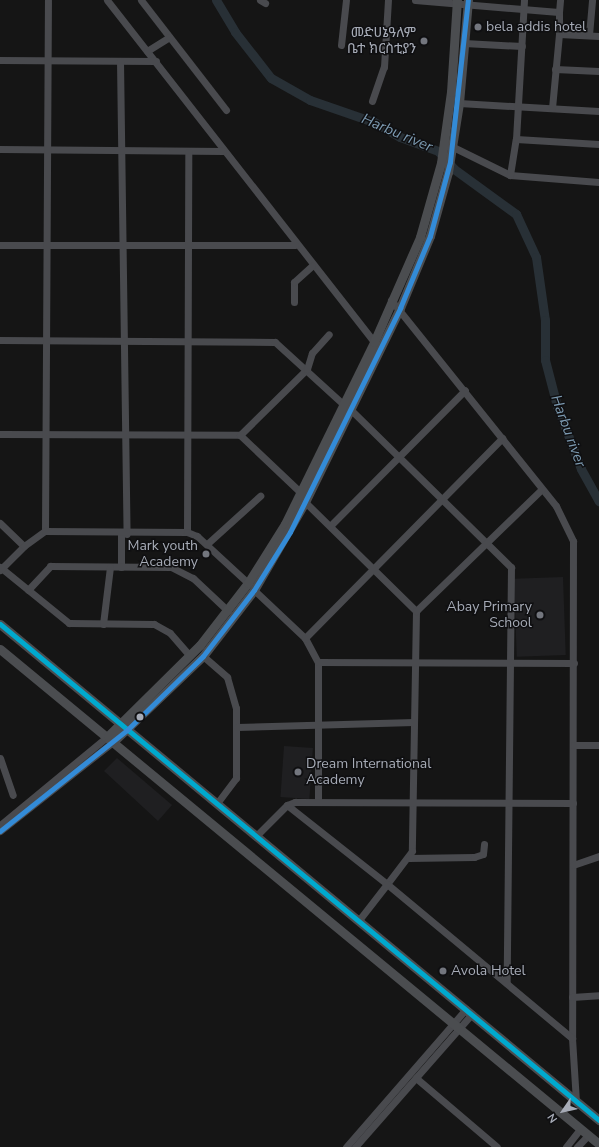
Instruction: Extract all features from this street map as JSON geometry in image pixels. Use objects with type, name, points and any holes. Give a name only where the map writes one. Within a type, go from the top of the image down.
[{"type":"main road","points":[[347,407],[391,300],[420,237],[446,163],[457,1]]},
{"type":"main road","points":[[447,147],[459,103],[468,2]]},
{"type":"main road","points":[[111,739],[127,730],[136,722],[203,656],[251,587],[306,502],[315,472],[347,407],[400,308],[430,236],[448,172],[446,163]]},
{"type":"main road","points":[[111,739],[118,723],[189,655],[251,587],[300,492],[315,472]]},
{"type":"main road","points":[[0,624],[118,723],[257,835],[599,1120]]},
{"type":"main road","points":[[0,649],[111,739],[599,1144]]},
{"type":"main road","points":[[101,709],[114,714],[131,710]]},
{"type":"main road","points":[[136,722],[142,742]]},
{"type":"street","points":[[45,531],[47,433],[45,341],[47,245],[46,60],[48,0]]},
{"type":"street","points":[[107,0],[156,61],[295,245],[374,342]]},
{"type":"street","points":[[141,0],[226,110]]},
{"type":"street","points":[[341,45],[346,0]]},
{"type":"street","points":[[372,101],[384,66],[388,0]]},
{"type":"street","points":[[415,0],[457,1],[559,12]]},
{"type":"street","points":[[510,176],[516,139],[524,0]]},
{"type":"street","points":[[552,108],[559,34],[560,0]]},
{"type":"street","points":[[589,35],[592,0]]},
{"type":"street","points":[[559,34],[599,36]]},
{"type":"street","points":[[147,51],[169,37]]},
{"type":"street","points":[[464,43],[522,46]]},
{"type":"street","points":[[0,60],[156,61]]},
{"type":"street","points":[[120,61],[124,339],[124,534],[121,567]]},
{"type":"street","points":[[556,69],[599,72]]},
{"type":"street","points":[[459,103],[518,105],[599,111]]},
{"type":"street","points":[[516,139],[599,144]]},
{"type":"street","points":[[447,147],[510,176],[599,182]]},
{"type":"street","points":[[0,150],[121,152],[223,151]]},
{"type":"street","points":[[187,532],[188,340],[186,246],[188,152]]},
{"type":"street","points":[[0,245],[295,245]]},
{"type":"street","points":[[294,302],[294,282],[312,266]]},
{"type":"street","points":[[391,300],[400,308],[542,489],[562,516],[573,541],[574,745],[572,1038],[573,1084],[576,1101]]},
{"type":"street","points":[[240,435],[306,369],[312,353],[329,334]]},
{"type":"street","points":[[0,340],[45,341],[124,339],[275,342],[347,407],[487,542],[510,567],[507,983]]},
{"type":"street","points":[[330,525],[465,390]]},
{"type":"street","points":[[0,434],[123,433],[240,435],[300,492]]},
{"type":"street","points":[[305,638],[502,438]]},
{"type":"street","points":[[416,612],[542,489]]},
{"type":"street","points":[[207,544],[260,496]]},
{"type":"street","points":[[306,502],[416,612],[414,803],[409,858],[359,920]]},
{"type":"street","points":[[0,523],[24,546]]},
{"type":"street","points":[[189,655],[162,627],[69,623],[1,568],[24,546],[45,531],[124,534],[187,532],[207,544],[305,638],[318,662],[318,800]]},
{"type":"street","points":[[28,590],[50,566],[180,569],[202,585],[228,611]]},
{"type":"street","points":[[103,624],[110,567]]},
{"type":"street","points":[[203,656],[227,677],[237,727],[235,782],[217,803]]},
{"type":"street","points":[[318,662],[416,663],[509,661],[574,663]]},
{"type":"street","points":[[237,727],[414,722]]},
{"type":"street","points":[[0,825],[111,739]]},
{"type":"street","points":[[0,831],[111,739]]},
{"type":"street","points":[[574,745],[599,745]]},
{"type":"street","points":[[0,758],[13,795]]},
{"type":"street","points":[[257,835],[287,805],[318,800],[414,803],[508,801],[573,803]]},
{"type":"street","points":[[287,805],[387,884],[572,1038]]},
{"type":"street","points":[[409,858],[474,857],[483,854],[484,844]]},
{"type":"street","points":[[573,865],[599,856]]},
{"type":"street","points":[[572,997],[599,995]]},
{"type":"street","points":[[355,1147],[416,1078],[469,1011]]},
{"type":"street","points":[[346,1147],[457,1026]]},
{"type":"street","points":[[416,1078],[497,1147]]},
{"type":"street","points":[[565,1093],[573,1084]]},
{"type":"street","points":[[566,1147],[584,1132]]},
{"type":"street","points":[[577,1147],[584,1132]]},
{"type":"shaded area","name":"Abay Primary School","points":[[563,577],[566,655],[517,657],[514,579]]},
{"type":"shaded area","name":"Dream International Academy","points":[[284,746],[313,748],[309,799],[280,797]]},
{"type":"shaded area","points":[[117,758],[172,805],[158,821],[104,771]]},
{"type":"waterway","name":"Harbu river","points":[[216,0],[235,32],[271,78],[310,100],[374,122],[400,137],[438,151],[454,169],[516,214],[536,257],[545,320],[545,360],[557,406],[581,469],[599,501]]},
{"type":"transit line","points":[[0,831],[127,730],[203,656],[254,590],[290,532],[400,308],[430,236],[450,162],[468,0]]},
{"type":"transit line","points":[[0,624],[599,1120]]},
{"type":"place","name":"bela addis hotel","points":[[478,27]]},
{"type":"place","name":"መድሀኔዓለም ቤተ ክርስቲያን","points":[[424,41]]},
{"type":"place","name":"Mark youth Academy","points":[[206,554]]},
{"type":"place","name":"Abay Primary School","points":[[540,615]]},
{"type":"place","name":"Dream International Academy","points":[[298,772]]},
{"type":"place","name":"Avola Hotel","points":[[443,971]]}]
